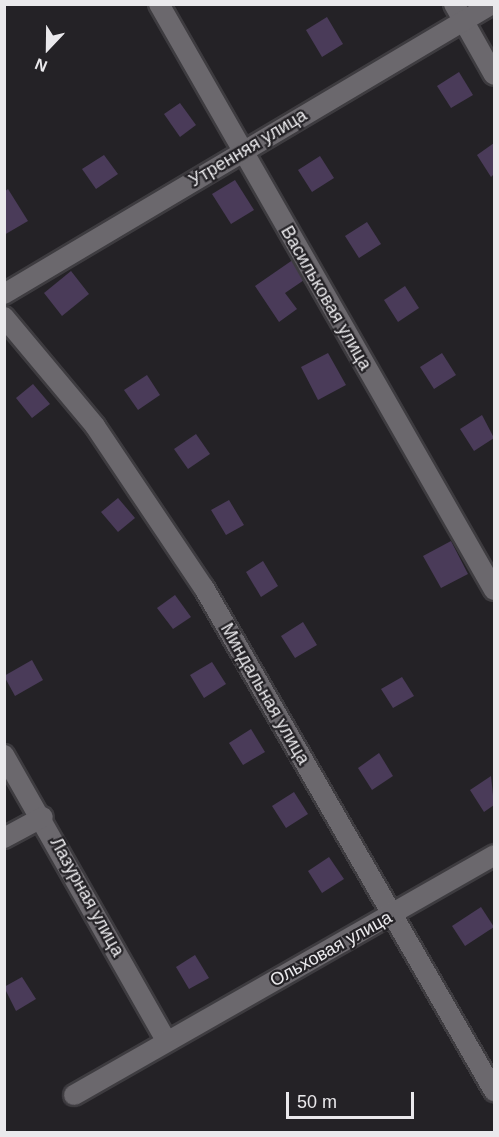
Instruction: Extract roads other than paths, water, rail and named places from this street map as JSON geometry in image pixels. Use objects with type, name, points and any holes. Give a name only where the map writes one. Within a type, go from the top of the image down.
[{"type":"street","name":"Васильковая улица","points":[[159,4],[241,151],[495,590]]},
{"type":"street","name":"Утренняя улица","points":[[4,294],[241,151],[459,13],[492,4]]},
{"type":"street","points":[[459,13],[495,75]]},
{"type":"street","name":"Миндальная улица","points":[[4,317],[95,426],[204,588],[495,1091]]},
{"type":"street","name":"Лазурная улица","points":[[4,755],[43,817],[166,1040]]},
{"type":"street","points":[[4,838],[43,817]]},
{"type":"street","name":"Ольховая улица","points":[[74,1095],[166,1040],[394,914],[495,855]]}]
